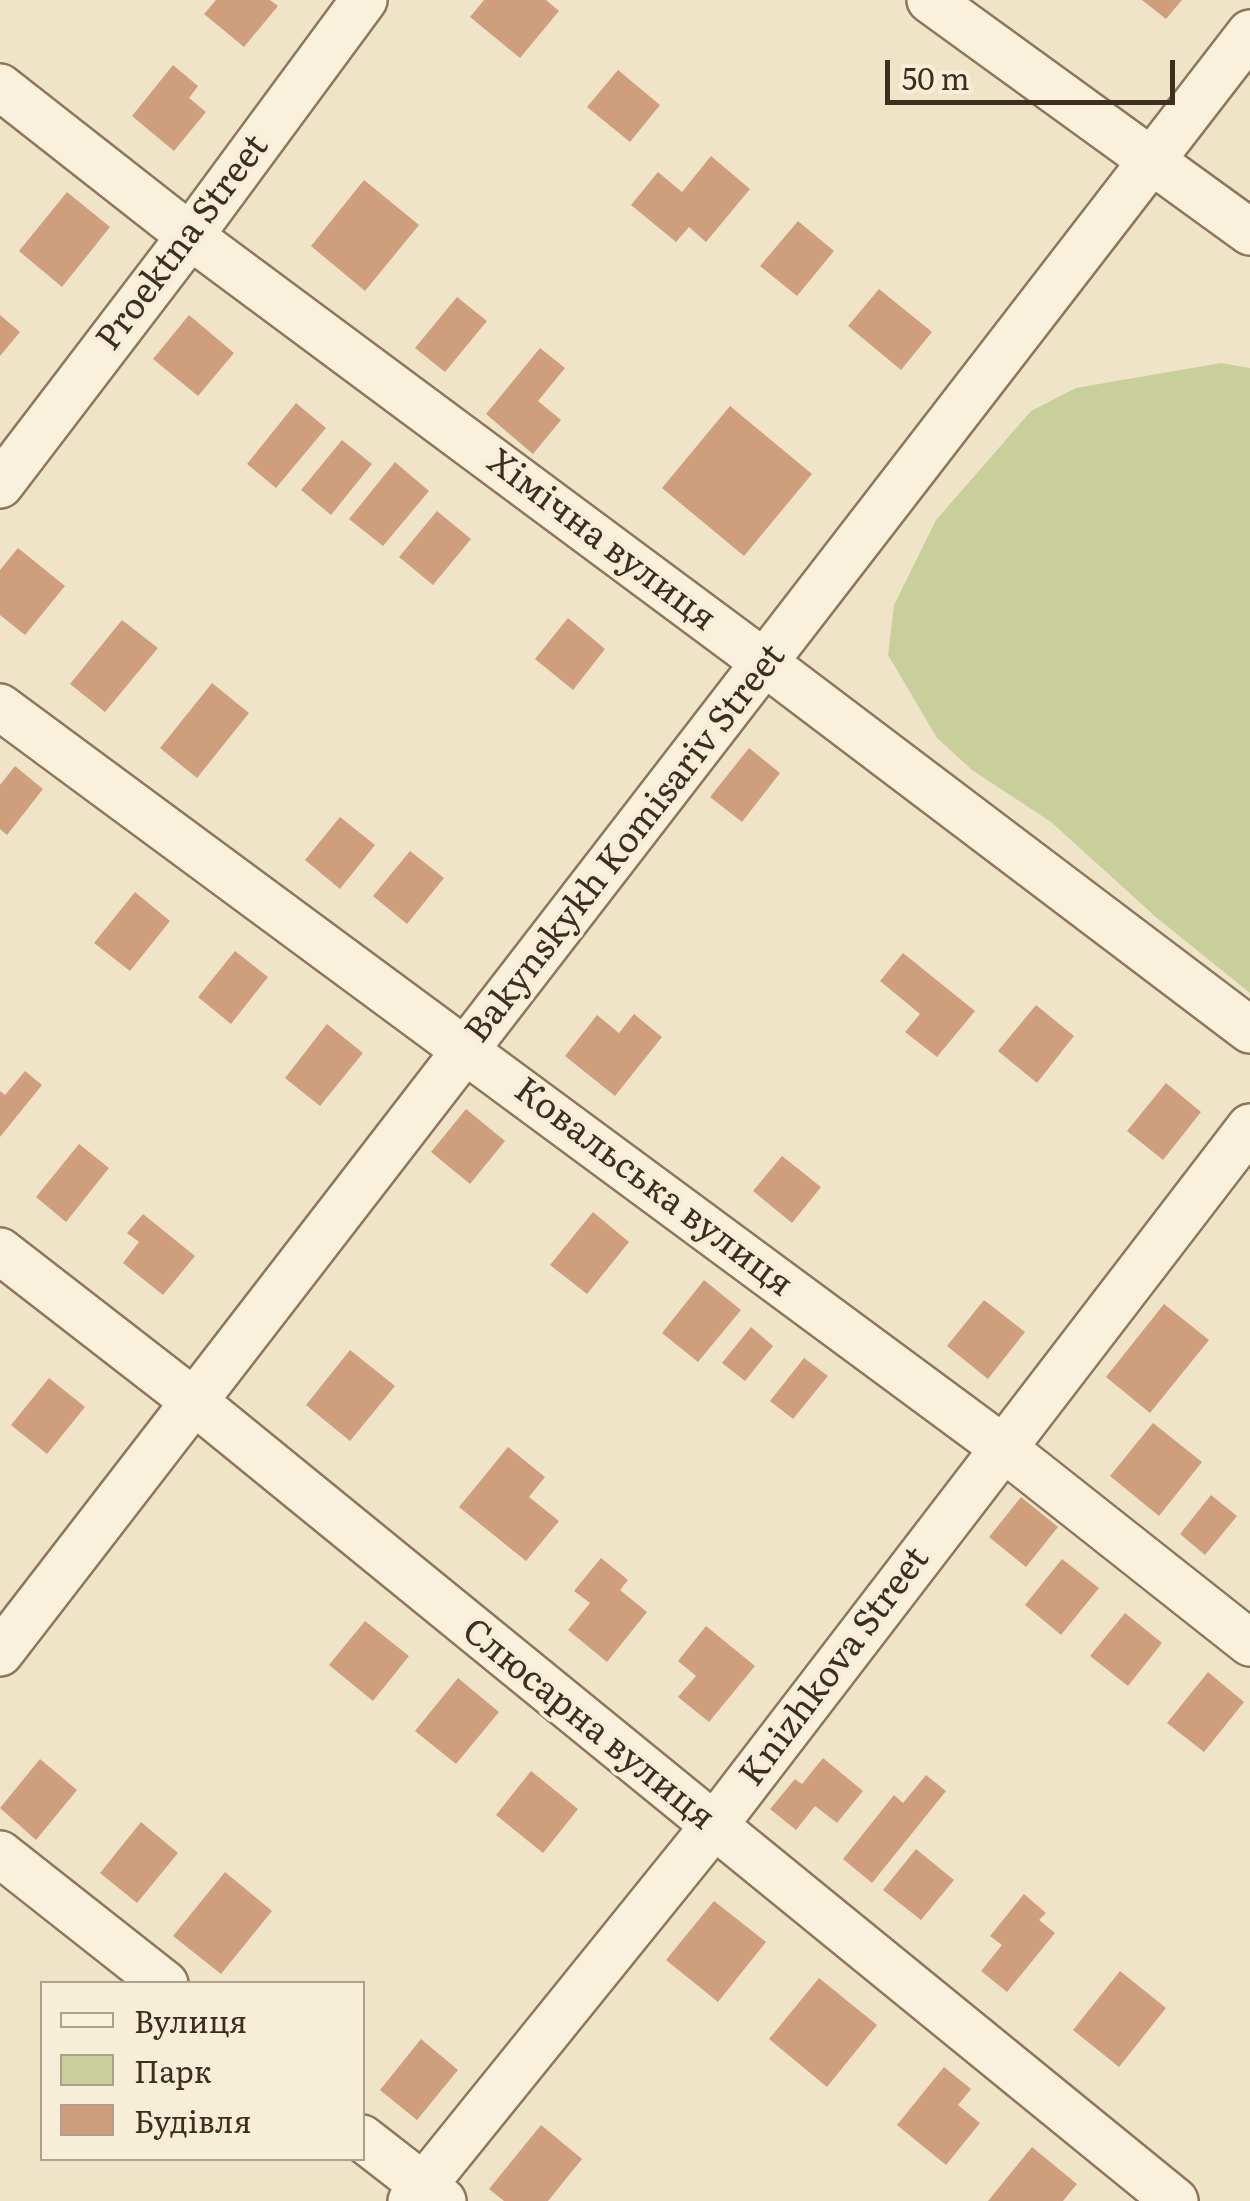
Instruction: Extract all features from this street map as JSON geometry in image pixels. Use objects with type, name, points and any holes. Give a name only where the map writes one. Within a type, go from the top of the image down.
[{"type":"street","name":"Proektna Street","points":[[0,485],[364,0]]},
{"type":"street","points":[[930,0],[1250,232]]},
{"type":"street","name":"Bakynskykh Komisariv Street","points":[[0,1653],[1250,33]]},
{"type":"street","name":"Хімічна вулиця","points":[[0,87],[190,236],[1250,1030]]},
{"type":"street","name":"Ковальська вулиця","points":[[0,707],[1002,1447],[1250,1643]]},
{"type":"street","name":"Knizhkova Street","points":[[425,2196],[713,1828],[1250,1127]]},
{"type":"street","name":"Слюсарна вулиця","points":[[0,1251],[196,1403],[1175,2201]]},
{"type":"street","points":[[0,1854],[161,1981]]},
{"type":"street","points":[[365,2141],[425,2196]]},
{"type":"green space","points":[[1221,363],[1250,368],[1250,993],[1157,918],[1051,822],[972,770],[937,738],[888,655],[894,605],[936,520],[1031,411],[1076,388]]},
{"type":"building","points":[[216,0],[270,0],[278,6],[244,47],[204,14]]},
{"type":"building","points":[[484,0],[546,0],[559,11],[520,58],[470,17]]},
{"type":"building","points":[[1142,0],[1182,0],[1166,19]]},
{"type":"building","points":[[173,65],[198,86],[189,98],[206,112],[174,151],[132,116]]},
{"type":"building","points":[[618,70],[660,105],[630,142],[587,107]]},
{"type":"building","points":[[711,156],[750,189],[706,242],[689,227],[676,242],[631,205],[658,172],[682,192]]},
{"type":"building","points":[[364,180],[419,225],[365,291],[311,246]]},
{"type":"building","points":[[67,192],[110,227],[62,287],[19,251]]},
{"type":"building","points":[[798,221],[834,251],[797,296],[760,266]]},
{"type":"building","points":[[879,289],[932,332],[901,370],[848,326]]},
{"type":"building","points":[[457,297],[487,321],[445,372],[415,348]]},
{"type":"building","points":[[0,315],[20,332],[0,356]]},
{"type":"building","points":[[189,315],[234,353],[198,396],[153,359]]},
{"type":"building","points":[[540,348],[565,368],[538,401],[561,420],[533,454],[486,414]]},
{"type":"building","points":[[296,403],[326,428],[276,488],[247,464]]},
{"type":"building","points":[[730,406],[812,474],[744,556],[662,488]]},
{"type":"building","points":[[342,440],[372,464],[331,515],[301,490]]},
{"type":"building","points":[[395,462],[429,491],[383,546],[349,519]]},
{"type":"building","points":[[437,511],[471,539],[433,585],[399,557]]},
{"type":"building","points":[[18,548],[65,586],[25,635],[0,615],[0,570]]},
{"type":"building","points":[[568,618],[605,649],[573,690],[535,659]]},
{"type":"building","points":[[122,620],[158,648],[105,712],[70,684]]},
{"type":"building","points":[[212,683],[249,713],[197,778],[160,748]]},
{"type":"building","points":[[749,748],[780,773],[742,822],[710,797]]},
{"type":"building","points":[[15,766],[43,789],[7,835],[0,829],[0,785]]},
{"type":"building","points":[[340,817],[375,845],[340,889],[305,860]]},
{"type":"building","points":[[410,851],[444,878],[407,924],[373,896]]},
{"type":"building","points":[[135,892],[170,921],[130,971],[94,943]]},
{"type":"building","points":[[235,951],[268,977],[231,1024],[198,997]]},
{"type":"building","points":[[903,953],[975,1011],[937,1057],[905,1032],[920,1014],[880,981]]},
{"type":"building","points":[[1036,1005],[1074,1036],[1037,1083],[998,1051]]},
{"type":"building","points":[[634,1014],[662,1037],[615,1096],[565,1056],[597,1015],[619,1033]]},
{"type":"building","points":[[327,1024],[363,1053],[320,1106],[285,1078]]},
{"type":"building","points":[[25,1071],[42,1085],[0,1137],[0,1091],[5,1095]]},
{"type":"building","points":[[1166,1083],[1201,1112],[1163,1160],[1127,1131]]},
{"type":"building","points":[[466,1109],[505,1141],[470,1184],[431,1152]]},
{"type":"building","points":[[79,1144],[109,1168],[66,1222],[36,1197]]},
{"type":"building","points":[[782,1156],[821,1187],[792,1223],[753,1191]]},
{"type":"building","points":[[593,1212],[629,1242],[587,1294],[550,1265]]},
{"type":"building","points":[[143,1214],[195,1256],[163,1295],[123,1263],[139,1242],[127,1233]]},
{"type":"building","points":[[704,1280],[741,1310],[698,1362],[662,1333]]},
{"type":"building","points":[[984,1300],[1025,1332],[988,1379],[947,1346]]},
{"type":"building","points":[[1164,1304],[1209,1340],[1150,1413],[1106,1377]]},
{"type":"building","points":[[751,1327],[773,1346],[745,1381],[722,1363]]},
{"type":"building","points":[[350,1350],[395,1386],[350,1441],[306,1405]]},
{"type":"building","points":[[804,1358],[828,1376],[793,1419],[770,1401]]},
{"type":"building","points":[[49,1378],[85,1407],[47,1454],[11,1425]]},
{"type":"building","points":[[1153,1423],[1202,1462],[1159,1516],[1110,1476]]},
{"type":"building","points":[[508,1447],[545,1477],[529,1497],[559,1521],[526,1561],[459,1507]]},
{"type":"building","points":[[1211,1495],[1237,1516],[1205,1555],[1180,1534]]},
{"type":"building","points":[[1021,1497],[1058,1527],[1026,1567],[989,1537]]},
{"type":"building","points":[[601,1558],[628,1580],[620,1590],[647,1612],[607,1662],[568,1630],[590,1603],[574,1591]]},
{"type":"building","points":[[1062,1559],[1099,1588],[1061,1635],[1025,1605]]},
{"type":"building","points":[[1125,1613],[1162,1643],[1128,1686],[1090,1656]]},
{"type":"building","points":[[365,1621],[409,1656],[373,1701],[329,1665]]},
{"type":"building","points":[[706,1626],[755,1666],[709,1722],[678,1697],[696,1676],[678,1661]]},
{"type":"building","points":[[1208,1672],[1244,1702],[1204,1752],[1167,1723]]},
{"type":"building","points":[[458,1678],[499,1712],[456,1764],[415,1731]]},
{"type":"building","points":[[823,1758],[863,1791],[837,1823],[815,1806],[796,1830],[770,1809],[795,1779],[802,1784]]},
{"type":"building","points":[[40,1759],[77,1790],[36,1840],[0,1808]]},
{"type":"building","points":[[531,1771],[578,1809],[543,1853],[496,1815]]},
{"type":"building","points":[[926,1775],[946,1791],[872,1883],[843,1859],[894,1795],[903,1803]]},
{"type":"building","points":[[141,1822],[178,1853],[137,1903],[100,1873]]},
{"type":"building","points":[[916,1849],[954,1880],[921,1920],[883,1890]]},
{"type":"building","points":[[225,1872],[272,1911],[221,1974],[173,1936]]},
{"type":"building","points":[[1024,1894],[1046,1913],[1039,1920],[1055,1933],[1007,1992],[981,1971],[1002,1945],[990,1936]]},
{"type":"building","points":[[714,1901],[766,1942],[718,2002],[666,1960]]},
{"type":"building","points":[[1120,1971],[1166,2008],[1119,2067],[1073,2030]]},
{"type":"building","points":[[819,1978],[877,2025],[827,2087],[769,2039]]},
{"type":"building","points":[[421,2039],[458,2070],[417,2120],[380,2090]]},
{"type":"building","points":[[944,2067],[971,2089],[958,2105],[980,2123],[946,2165],[897,2125]]},
{"type":"building","points":[[541,2125],[582,2159],[548,2201],[504,2201],[489,2189]]},
{"type":"building","points":[[1032,2147],[1077,2184],[1063,2201],[988,2201]]}]
